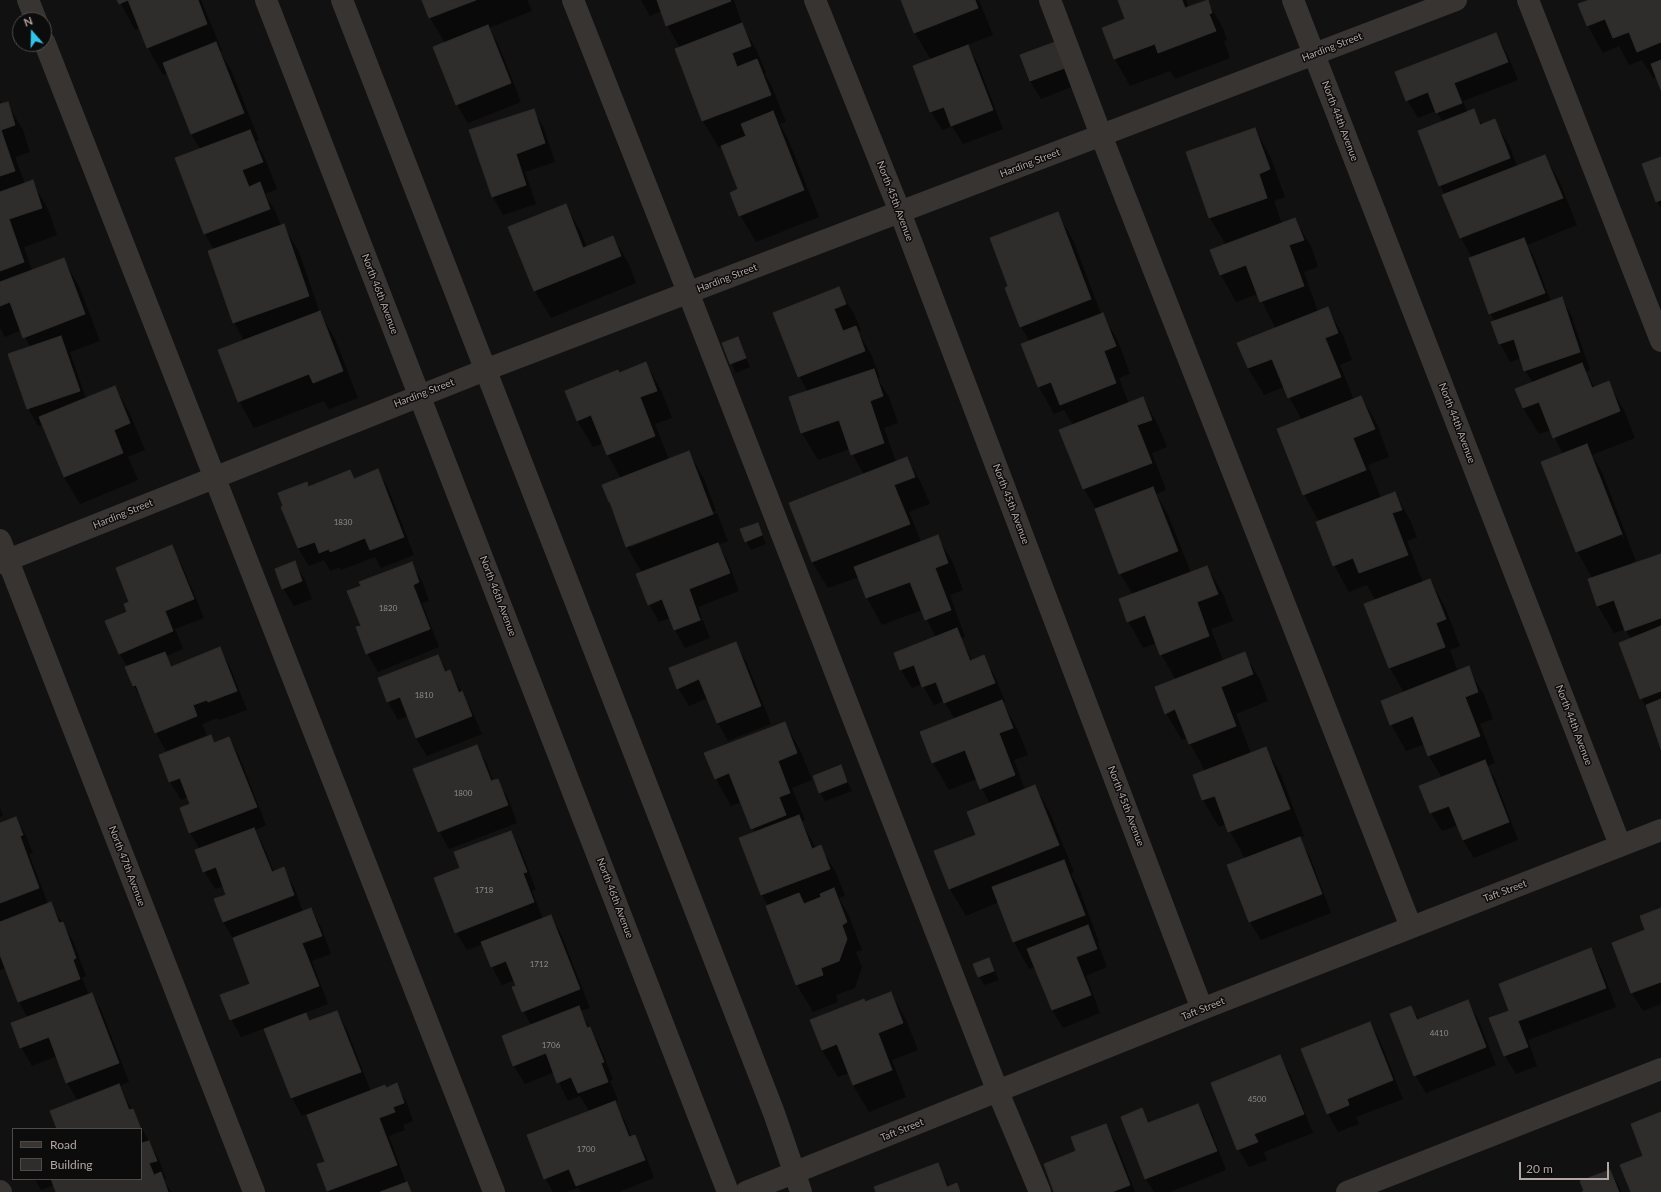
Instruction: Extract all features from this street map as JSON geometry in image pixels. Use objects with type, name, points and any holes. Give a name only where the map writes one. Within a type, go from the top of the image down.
[{"type":"street","points":[[28,0],[33,12]]},
{"type":"street","name":"North 46th Avenue","points":[[266,0],[728,1192]]},
{"type":"street","points":[[342,0],[774,1113],[798,1183]]},
{"type":"street","points":[[573,0],[688,292],[998,1092],[1040,1192]]},
{"type":"street","name":"North 45th Avenue","points":[[815,0],[900,212],[1202,1009]]},
{"type":"street","points":[[1050,0],[1101,135],[1411,927]]},
{"type":"street","name":"North 44th Avenue","points":[[1293,0],[1620,845]]},
{"type":"street","name":"Harding Street","points":[[4,562],[420,395],[1456,0]]},
{"type":"street","points":[[1528,0],[1661,341]]},
{"type":"street","points":[[48,52],[494,1192]]},
{"type":"street","name":"North 47th Avenue","points":[[0,540],[4,562],[254,1192]]},
{"type":"street","name":"Taft Street","points":[[746,1192],[798,1183],[998,1092],[1202,1009],[1661,830]]},
{"type":"street","points":[[1346,1192],[1661,1069]]},
{"type":"building","points":[[117,0],[128,0],[119,4]]},
{"type":"building","points":[[128,0],[198,0],[207,24],[147,48]]},
{"type":"building","points":[[422,0],[476,0],[429,18]]},
{"type":"building","points":[[657,0],[730,0],[731,1],[666,26]]},
{"type":"building","points":[[901,0],[975,0],[978,8],[914,33]]},
{"type":"building","points":[[1118,0],[1182,0],[1185,8],[1208,0],[1212,13],[1209,14],[1216,31],[1158,53],[1155,44],[1114,59],[1102,28],[1125,19]]},
{"type":"building","points":[[1589,0],[1661,0],[1661,42],[1637,52],[1629,32],[1613,38],[1605,19],[1587,26],[1578,4]]},
{"type":"building","points":[[742,23],[751,46],[732,53],[737,67],[757,59],[771,95],[702,121],[675,49]]},
{"type":"building","points":[[488,25],[511,83],[456,105],[433,47]]},
{"type":"building","points":[[1496,33],[1508,62],[1454,83],[1462,103],[1436,113],[1428,92],[1406,101],[1395,72]]},
{"type":"building","points":[[216,42],[244,113],[191,134],[163,63]]},
{"type":"building","points":[[1055,42],[1065,68],[1030,81],[1020,55]]},
{"type":"building","points":[[968,45],[993,110],[951,126],[944,107],[930,112],[913,66]]},
{"type":"building","points":[[1661,60],[1661,90],[1651,64]]},
{"type":"building","points":[[8,102],[15,125],[1,130],[15,171],[0,176],[0,104]]},
{"type":"building","points":[[534,109],[545,143],[516,154],[526,185],[492,197],[469,130]]},
{"type":"building","points":[[1474,109],[1480,125],[1495,119],[1510,158],[1439,186],[1418,131]]},
{"type":"building","points":[[773,111],[804,190],[739,216],[730,193],[738,189],[721,146],[746,136],[741,124]]},
{"type":"building","points":[[1255,128],[1270,169],[1259,174],[1267,198],[1209,218],[1186,152]]},
{"type":"building","points":[[250,130],[263,162],[242,170],[249,187],[260,182],[270,209],[204,234],[175,158]]},
{"type":"building","points":[[1545,155],[1563,198],[1460,238],[1442,195]]},
{"type":"building","points":[[1661,157],[1661,200],[1656,202],[1642,164]]},
{"type":"building","points":[[33,180],[42,208],[9,219],[24,262],[0,271],[0,192]]},
{"type":"building","points":[[566,204],[583,248],[613,236],[621,256],[534,291],[508,227]]},
{"type":"building","points":[[1058,212],[1091,299],[1020,327],[1005,288],[1008,286],[990,238]]},
{"type":"building","points":[[1295,218],[1304,240],[1289,245],[1304,286],[1260,302],[1246,265],[1220,275],[1210,250]]},
{"type":"building","points":[[284,224],[309,296],[233,323],[208,251]]},
{"type":"building","points":[[1524,238],[1545,293],[1489,314],[1469,258]]},
{"type":"building","points":[[64,258],[85,314],[23,338],[10,302],[0,306],[0,282]]},
{"type":"building","points":[[839,287],[846,304],[834,309],[843,331],[856,326],[865,351],[798,377],[773,313]]},
{"type":"building","points":[[1562,297],[1580,352],[1524,371],[1514,339],[1499,344],[1491,322]]},
{"type":"building","points":[[1328,307],[1338,333],[1325,338],[1341,377],[1288,398],[1272,359],[1248,368],[1237,343]]},
{"type":"building","points":[[320,311],[343,371],[313,383],[309,374],[238,402],[218,350]]},
{"type":"building","points":[[1103,313],[1116,346],[1104,351],[1116,383],[1060,405],[1051,382],[1038,387],[1021,344]]},
{"type":"building","points":[[61,336],[80,391],[27,409],[8,354]]},
{"type":"building","points":[[738,337],[746,358],[730,364],[722,343]]},
{"type":"building","points":[[646,362],[657,391],[640,397],[655,436],[607,455],[591,415],[577,421],[565,391],[618,370],[619,373]]},
{"type":"building","points":[[1582,363],[1592,388],[1609,381],[1620,411],[1553,438],[1539,402],[1523,408],[1515,389]]},
{"type":"building","points":[[874,369],[883,396],[870,401],[884,443],[851,455],[839,420],[801,433],[789,397]]},
{"type":"building","points":[[115,386],[130,423],[114,430],[123,453],[64,477],[39,417]]},
{"type":"building","points":[[1361,396],[1375,429],[1353,438],[1366,470],[1303,495],[1277,429]]},
{"type":"building","points":[[1143,397],[1152,420],[1137,425],[1152,463],[1083,489],[1059,430]]},
{"type":"building","points":[[1587,444],[1622,534],[1576,552],[1541,462]]},
{"type":"building","points":[[689,451],[713,514],[626,547],[610,502],[602,485]]},
{"type":"building","points":[[907,457],[915,477],[894,485],[910,524],[812,562],[789,503]]},
{"type":"building","points":[[378,469],[404,537],[370,550],[365,538],[330,552],[329,549],[319,553],[315,542],[298,548],[281,507],[283,506],[278,493],[307,482],[308,487],[350,470],[354,479]]},
{"type":"building","points":[[1153,487],[1178,551],[1119,574],[1095,509]]},
{"type":"building","points":[[1395,492],[1402,510],[1392,513],[1408,555],[1359,573],[1353,558],[1333,566],[1316,522]]},
{"type":"building","points":[[758,523],[762,535],[745,542],[740,529]]},
{"type":"building","points":[[938,535],[948,563],[935,568],[951,610],[925,620],[910,582],[866,598],[854,567]]},
{"type":"building","points":[[718,543],[730,573],[689,589],[700,620],[674,630],[662,599],[648,605],[636,574]]},
{"type":"building","points":[[172,545],[194,599],[165,611],[173,631],[119,654],[105,621],[127,612],[124,604],[129,602],[116,568]]},
{"type":"building","points":[[1661,554],[1661,618],[1625,631],[1614,600],[1597,606],[1588,579]]},
{"type":"building","points":[[295,561],[302,581],[282,589],[275,569]]},
{"type":"building","points":[[412,562],[419,582],[413,585],[430,629],[366,654],[356,627],[361,626],[347,591],[361,586],[359,582]]},
{"type":"building","points":[[1207,566],[1218,594],[1197,602],[1209,636],[1160,655],[1145,615],[1127,622],[1119,599]]},
{"type":"building","points":[[1430,579],[1446,619],[1436,623],[1445,647],[1389,668],[1364,604]]},
{"type":"building","points":[[1661,626],[1661,691],[1640,699],[1619,643]]},
{"type":"building","points":[[957,628],[970,661],[984,655],[995,683],[944,703],[936,682],[922,687],[914,665],[900,670],[894,653]]},
{"type":"building","points":[[736,642],[761,706],[717,723],[699,679],[677,689],[669,668]]},
{"type":"building","points":[[220,647],[237,691],[208,702],[207,700],[193,705],[197,716],[155,733],[136,685],[133,686],[125,667],[165,652],[171,667]]},
{"type":"building","points":[[1245,652],[1253,674],[1221,687],[1236,726],[1189,744],[1175,709],[1165,714],[1155,687]]},
{"type":"building","points":[[438,655],[445,672],[450,670],[459,693],[462,691],[472,716],[416,738],[400,697],[387,702],[378,678]]},
{"type":"building","points":[[1469,666],[1478,692],[1465,697],[1480,736],[1428,756],[1413,716],[1390,725],[1381,701]]},
{"type":"building","points":[[1661,699],[1661,749],[1646,705]]},
{"type":"building","points":[[1002,700],[1013,728],[999,733],[1015,775],[980,789],[965,750],[932,763],[920,732]]},
{"type":"building","points":[[785,722],[797,753],[778,761],[790,793],[779,797],[786,815],[751,829],[729,773],[715,779],[704,753]]},
{"type":"building","points":[[211,735],[214,743],[229,737],[257,807],[189,833],[180,808],[190,804],[180,778],[169,782],[159,755]]},
{"type":"building","points":[[477,745],[491,781],[498,779],[508,805],[438,832],[413,769]]},
{"type":"building","points":[[1266,747],[1290,809],[1228,832],[1215,796],[1202,800],[1193,775]]},
{"type":"building","points":[[1485,760],[1509,822],[1463,840],[1449,806],[1430,813],[1419,786]]},
{"type":"building","points":[[841,765],[847,782],[819,793],[813,776]]},
{"type":"building","points":[[1035,785],[1059,845],[949,889],[934,851],[976,835],[967,812]]},
{"type":"building","points":[[799,815],[812,849],[821,845],[830,869],[761,895],[739,838]]},
{"type":"building","points":[[16,817],[23,835],[20,836],[39,888],[0,903],[0,823]]},
{"type":"building","points":[[254,828],[272,872],[284,867],[294,895],[223,922],[214,899],[226,895],[216,867],[203,872],[195,850]]},
{"type":"building","points":[[511,831],[527,872],[523,873],[534,902],[455,933],[434,878],[460,868],[454,852]]},
{"type":"building","points":[[1300,837],[1322,894],[1249,922],[1227,865]]},
{"type":"building","points":[[1064,860],[1085,915],[1013,942],[992,887]]},
{"type":"building","points":[[834,888],[847,922],[842,925],[847,939],[839,961],[821,968],[823,975],[796,985],[766,906],[799,893],[804,904],[821,897],[820,894]]},
{"type":"building","points":[[51,902],[59,923],[63,922],[76,958],[73,960],[80,979],[18,1002],[0,955],[0,922]]},
{"type":"building","points":[[311,908],[322,936],[302,943],[319,986],[230,1020],[220,995],[250,984],[233,938]]},
{"type":"building","points":[[1661,908],[1661,982],[1631,993],[1612,943],[1645,930],[1640,916]]},
{"type":"building","points":[[551,915],[580,989],[522,1012],[512,987],[516,986],[506,961],[491,967],[481,942]]},
{"type":"building","points":[[1088,925],[1097,949],[1076,957],[1091,995],[1052,1010],[1027,949]]},
{"type":"building","points":[[1591,948],[1606,988],[1518,1021],[1528,1047],[1504,1056],[1489,1018],[1509,1011],[1499,984]]},
{"type":"building","points":[[989,958],[994,971],[978,977],[973,964]]},
{"type":"building","points":[[891,992],[903,1023],[878,1033],[892,1070],[853,1085],[837,1044],[822,1050],[810,1020],[864,999],[865,1002]]},
{"type":"building","points":[[92,993],[119,1063],[66,1083],[49,1037],[20,1048],[11,1023]]},
{"type":"building","points":[[1468,1000],[1486,1047],[1414,1076],[1390,1014],[1411,1006],[1417,1020]]},
{"type":"building","points":[[579,1006],[587,1028],[590,1027],[604,1062],[601,1063],[608,1082],[578,1093],[571,1077],[557,1083],[546,1053],[513,1066],[502,1036]]},
{"type":"building","points":[[337,1011],[361,1072],[291,1098],[264,1029],[306,1013],[309,1021]]},
{"type":"building","points":[[1370,1022],[1393,1080],[1347,1099],[1349,1105],[1327,1114],[1301,1049]]},
{"type":"building","points":[[1280,1055],[1304,1114],[1254,1134],[1258,1142],[1237,1150],[1211,1083]]},
{"type":"building","points":[[397,1083],[404,1103],[393,1107],[395,1112],[379,1118],[397,1165],[327,1191],[317,1164],[325,1162],[307,1115],[385,1085],[386,1088]]},
{"type":"building","points":[[119,1084],[129,1110],[133,1109],[141,1128],[57,1128],[50,1111]]},
{"type":"building","points":[[615,1101],[629,1137],[635,1135],[645,1160],[576,1186],[569,1169],[544,1179],[527,1135]]},
{"type":"building","points":[[1198,1104],[1217,1151],[1145,1179],[1121,1117],[1142,1108],[1148,1123]]},
{"type":"building","points":[[1661,1112],[1661,1192],[1631,1192],[1620,1165],[1643,1156],[1631,1124]]},
{"type":"building","points":[[1106,1124],[1130,1185],[1112,1192],[1054,1192],[1044,1164],[1076,1151],[1071,1137]]},
{"type":"building","points":[[149,1141],[157,1161],[149,1163],[154,1175],[161,1172],[168,1192],[56,1192],[51,1180],[142,1180],[142,1143]]},
{"type":"building","points":[[938,1163],[947,1187],[957,1183],[960,1192],[876,1192],[874,1187]]},
{"type":"building","points":[[1610,1170],[1619,1192],[1582,1192],[1584,1191],[1580,1181]]},
{"type":"building","points":[[407,1182],[411,1192],[380,1192]]}]
